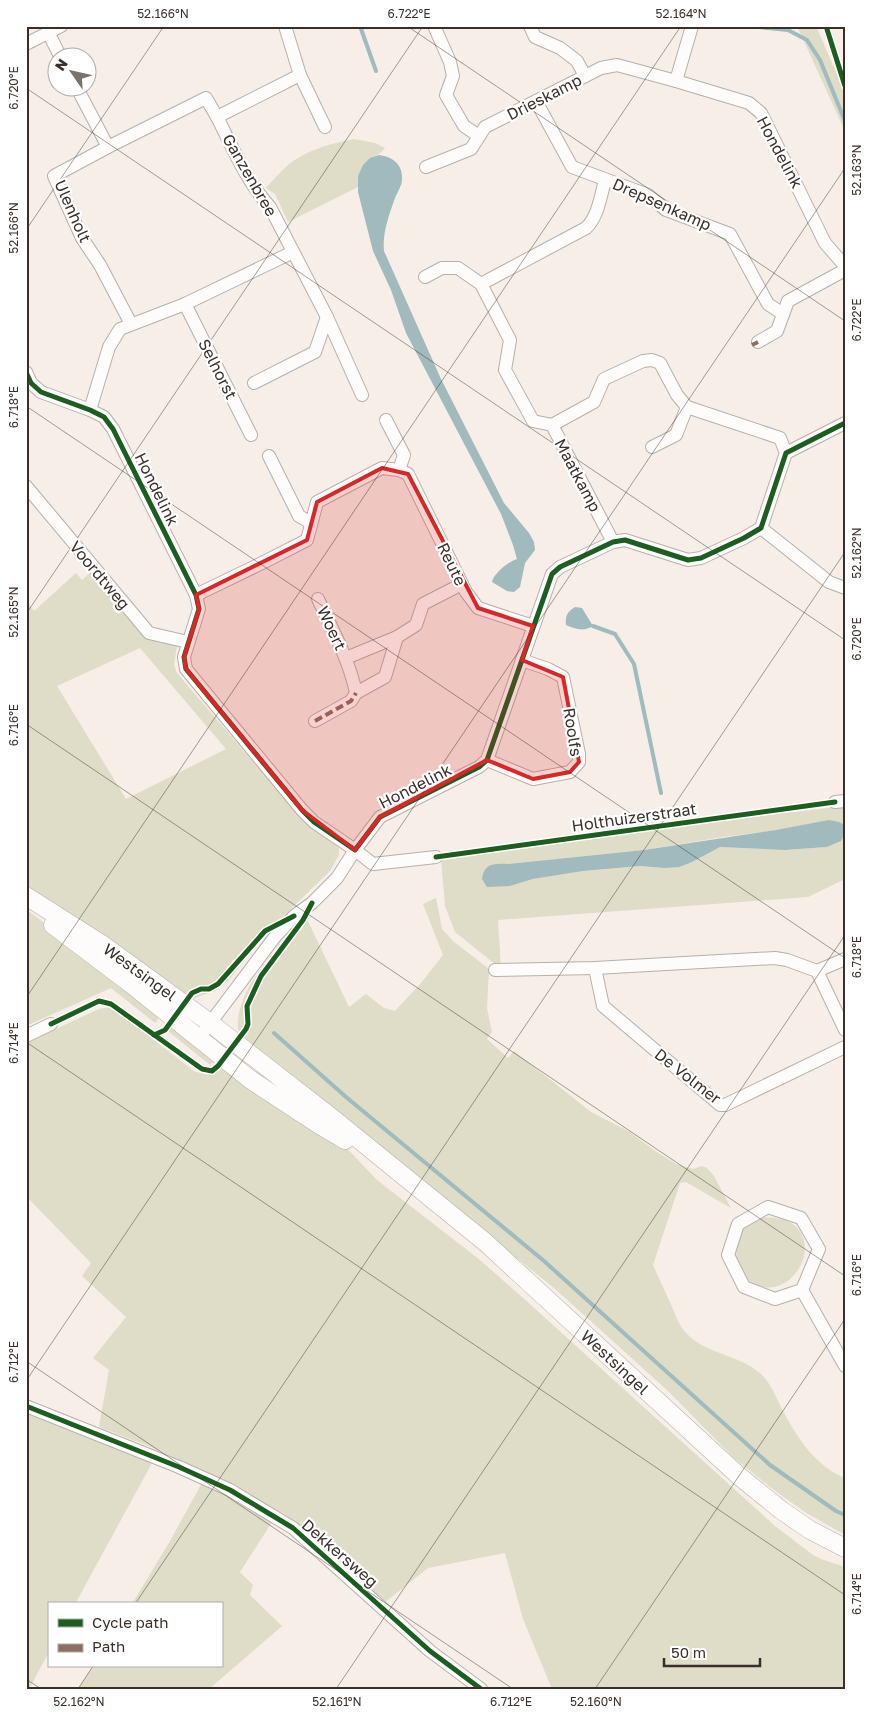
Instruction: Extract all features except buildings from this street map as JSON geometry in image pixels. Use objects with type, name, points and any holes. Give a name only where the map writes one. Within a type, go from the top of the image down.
[{"type":"main road","name":"Westsingel","points":[[26,896],[103,945],[210,1023],[331,1118],[485,1242],[739,1476],[781,1510],[810,1530],[845,1548]]},
{"type":"main road","name":"Westsingel","points":[[26,904],[200,1038],[251,1080],[318,1124],[391,1167]]},
{"type":"street","points":[[26,44],[61,26]]},
{"type":"street","points":[[285,26],[300,75],[325,127]]},
{"type":"street","points":[[436,26],[435,28],[450,62],[453,76],[446,95],[464,126],[479,136]]},
{"type":"street","points":[[530,26],[535,37],[560,48],[577,61],[585,76]]},
{"type":"street","points":[[676,81],[692,26]]},
{"type":"street","points":[[48,32],[56,48]]},
{"type":"street","name":"Drieskamp","points":[[426,166],[471,149],[485,127],[601,68],[617,65],[676,81]]},
{"type":"street","name":"Ganzenbree","points":[[300,75],[217,117],[256,192],[270,207],[327,317],[362,396]]},
{"type":"street","name":"Hondelink","points":[[676,81],[749,103],[761,113],[825,243],[845,268]]},
{"type":"street","points":[[82,98],[108,146]]},
{"type":"street","name":"Ulenholt","points":[[131,324],[100,264],[82,238],[54,176],[108,146],[206,98],[217,117]]},
{"type":"street","name":"Drepsenkamp","points":[[536,101],[572,167],[648,195],[666,210],[730,234],[768,304],[783,314]]},
{"type":"street","points":[[481,284],[586,228],[590,224],[595,212],[605,180]]},
{"type":"street","points":[[90,410],[109,347],[120,329],[185,304],[293,252]]},
{"type":"street","name":"Maatkamp","points":[[425,277],[442,268],[458,268],[481,284],[510,340],[505,370],[533,421],[552,425],[613,542]]},
{"type":"street","points":[[758,342],[777,332],[788,301],[845,268]]},
{"type":"street","name":"Selhorst","points":[[185,304],[251,435]]},
{"type":"street","points":[[254,383],[316,352],[327,317]]},
{"type":"street","points":[[487,760],[552,574],[560,567],[613,542],[624,540],[688,560],[701,558],[744,538],[762,528],[786,453],[780,438],[687,407],[677,395],[660,364],[652,360],[643,361],[604,380],[594,402],[552,425]]},
{"type":"street","name":"Hondelink","points":[[26,372],[32,383],[41,392],[104,417],[113,429],[196,595],[199,609],[184,657],[186,669],[302,810],[314,822],[373,864],[436,857]]},
{"type":"street","points":[[652,447],[676,435],[687,407]]},
{"type":"street","points":[[196,595],[307,540],[317,502],[382,468],[399,470],[404,455],[386,420]]},
{"type":"street","points":[[786,453],[845,423]]},
{"type":"street","points":[[269,456],[299,516],[312,523]]},
{"type":"street","name":"Reute","points":[[399,470],[408,474],[466,592],[478,608],[534,626]]},
{"type":"street","name":"Voordtweg","points":[[26,486],[149,633],[188,642]]},
{"type":"street","points":[[762,528],[829,582],[845,588]]},
{"type":"street","name":"Woert","points":[[346,658],[397,637],[416,625],[423,604],[462,584]]},
{"type":"street","name":"Woert","points":[[318,599],[346,658],[356,692]]},
{"type":"street","points":[[315,721],[351,701],[356,692],[384,677],[397,637]]},
{"type":"street","name":"Roolfs","points":[[487,760],[533,779],[570,772],[578,762],[563,677],[548,669],[522,660]]},
{"type":"street","name":"Hondelink","points":[[355,850],[380,817],[479,767],[487,760]]},
{"type":"street","points":[[200,1038],[274,938],[294,916],[312,903],[336,878],[355,850]]},
{"type":"street","points":[[495,970],[595,968],[775,958],[787,960],[817,972],[845,1030]]},
{"type":"street","points":[[817,972],[845,959]]},
{"type":"street","name":"De Volmer","points":[[595,968],[603,1006],[720,1105],[725,1105],[845,1047]]},
{"type":"street","points":[[26,1036],[51,1024]]},
{"type":"street","points":[[768,1207],[801,1218],[819,1249],[802,1290],[775,1299],[744,1287],[728,1255],[738,1224],[768,1207]]},
{"type":"street","points":[[802,1290],[845,1366]]},
{"type":"street","name":"Dekkersweg","points":[[26,1406],[230,1490],[292,1528],[430,1650],[482,1689]]},
{"type":"highlighted area","points":[[382,468],[408,474],[478,608],[533,626],[522,660],[563,677],[579,762],[570,772],[533,779],[487,760],[380,817],[355,850],[302,810],[186,669],[184,657],[199,609],[196,595],[307,540],[317,502]]},
{"type":"shaded area","points":[[797,26],[816,26],[845,93],[845,131]]},
{"type":"shaded area","points":[[354,139],[375,143],[385,148],[363,167],[358,187],[288,222],[275,194],[266,188],[279,173],[303,155],[328,145]]},
{"type":"shaded area","points":[[93,570],[147,635],[177,646],[174,665],[177,673],[297,813],[311,827],[339,848],[339,855],[330,871],[268,931],[229,980],[217,990],[189,1000],[26,890],[26,601],[34,611],[76,573],[82,580]],"holes":[[[140,648],[226,749],[126,799],[57,686]]]},
{"type":"shaded area","points":[[845,806],[845,825],[839,822],[723,837],[644,850],[495,864],[510,886],[533,879],[583,871],[640,866],[664,868],[692,862],[720,847],[785,850],[827,847],[841,841],[845,834],[845,879],[808,897],[498,920],[501,969],[455,932],[445,906],[441,859],[726,820]]},
{"type":"shaded area","points":[[436,898],[442,929],[453,941],[489,969],[487,1008],[492,1032],[487,1039],[508,1058],[514,1051],[591,1112],[630,1132],[676,1164],[693,1169],[702,1166],[707,1168],[714,1176],[731,1208],[686,1182],[680,1183],[653,1265],[679,1323],[690,1337],[699,1344],[754,1368],[763,1376],[800,1440],[824,1466],[845,1478],[845,1535],[805,1512],[734,1458],[668,1391],[554,1288],[240,1036],[238,1021],[246,993],[264,965],[305,915],[349,1007],[366,994],[384,1008],[395,1011],[421,983],[443,955],[423,904]]},
{"type":"shaded area","points":[[26,909],[162,1014],[155,1023],[111,988],[26,1026]]},
{"type":"shaded area","points":[[111,1007],[194,1071],[210,1073],[224,1064],[341,1142],[377,1180],[480,1260],[775,1526],[813,1555],[845,1567],[845,1689],[552,1689],[523,1619],[505,1553],[428,1568],[384,1603],[305,1534],[202,1470],[99,1427],[109,1370],[93,1358],[126,1317],[82,1276],[91,1263],[26,1196],[26,1043],[99,1009]]},
{"type":"shaded area","points":[[173,1023],[217,1058],[210,1065],[168,1031]]},
{"type":"shaded area","points":[[759,1218],[785,1220],[793,1224],[803,1238],[805,1247],[801,1265],[795,1274],[784,1283],[773,1287],[762,1287],[752,1282],[743,1275],[738,1265],[736,1252],[742,1231],[748,1223]]},
{"type":"shaded area","points":[[26,1408],[152,1463],[76,1602],[48,1602],[48,1654],[29,1689],[26,1689]]},
{"type":"shaded area","points":[[202,1483],[234,1498],[272,1522],[240,1572],[253,1585],[250,1595],[282,1626],[209,1689],[78,1689],[92,1668],[222,1668],[222,1602],[133,1602]]},
{"type":"water","points":[[379,155],[396,162],[402,174],[401,184],[386,224],[384,251],[441,379],[504,503],[529,533],[534,542],[535,550],[525,563],[520,587],[514,592],[507,591],[492,582],[495,575],[502,568],[517,559],[501,514],[406,333],[391,290],[373,251],[358,192],[358,176],[363,165],[370,158]]},
{"type":"water","points":[[575,607],[582,608],[593,626],[576,629],[566,625],[567,614]]},
{"type":"water","points":[[829,820],[845,825],[845,834],[841,841],[827,847],[785,850],[720,847],[679,867],[640,866],[583,871],[533,879],[510,886],[487,887],[482,879],[487,867],[493,864],[644,850]]},
{"type":"waterway","points":[[360,26],[376,71]]},
{"type":"waterway","points":[[748,26],[788,30],[807,40],[820,60],[845,121]]},
{"type":"waterway","points":[[593,626],[615,634],[634,664],[661,793]]},
{"type":"waterway","points":[[274,1033],[346,1097],[544,1261],[770,1465],[836,1511],[845,1515]]},
{"type":"marked path","points":[[752,345],[758,342]]},
{"type":"marked path","points":[[315,721],[351,701],[356,693]]},
{"type":"cycle path","points":[[826,26],[845,86]]},
{"type":"cycle path","points":[[26,372],[31,383],[41,392],[104,417],[113,429],[196,595],[199,609],[184,657],[186,669],[302,810],[314,822],[355,850],[380,817],[479,767],[487,760],[552,574],[560,567],[613,542],[625,540],[688,560],[701,558],[744,538],[761,528],[786,453],[845,423]]},
{"type":"cycle path","name":"Holthuizerstraat","points":[[436,857],[835,802]]},
{"type":"cycle path","points":[[51,1024],[99,1001],[111,1004],[202,1069],[212,1071],[218,1066],[246,1029],[248,1024],[247,1006],[261,976],[303,920],[312,903]]},
{"type":"cycle path","points":[[154,1035],[165,1030],[192,993],[201,989],[209,989],[218,984],[265,931],[294,916]]},
{"type":"cycle path","points":[[26,1406],[179,1467],[230,1490],[293,1528],[430,1651],[481,1689]]}]
